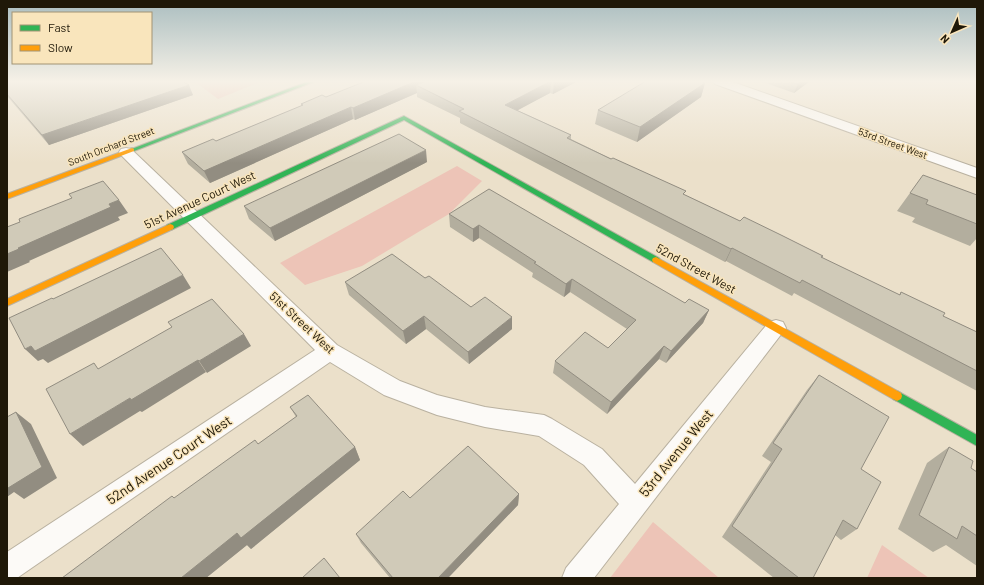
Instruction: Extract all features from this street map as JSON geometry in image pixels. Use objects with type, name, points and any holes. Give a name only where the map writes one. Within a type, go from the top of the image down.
[{"type":"street","name":"South Orchard Street","points":[[7,197],[241,108]]},
{"type":"street","name":"53rd Street West","points":[[797,108],[977,172]]},
{"type":"street","name":"51st Avenue Court West","points":[[7,303],[404,118]]},
{"type":"street","name":"52nd Street West","points":[[404,118],[977,441]]},
{"type":"street","name":"51st Street West","points":[[126,152],[330,351],[392,388],[437,405],[485,417],[544,426],[593,457],[636,503]]},
{"type":"street","name":"53rd Avenue West","points":[[576,578],[776,328]]},
{"type":"street","name":"52nd Avenue Court West","points":[[7,568],[330,351]]},
{"type":"shaded area","points":[[457,166],[482,181],[449,214],[362,266],[305,285],[280,263]]},
{"type":"shaded area","points":[[653,522],[719,578],[610,578]]},
{"type":"shaded area","points":[[882,545],[929,578],[867,578]]},
{"type":"building","points":[[19,108],[120,108],[42,135]]},
{"type":"building","points":[[295,108],[348,108],[204,171],[182,152],[213,139],[216,141]]},
{"type":"building","points":[[463,108],[512,108],[571,135],[567,138],[611,159],[613,158],[686,191],[683,194],[740,221],[744,217],[823,256],[821,257],[900,295],[901,292],[945,313],[943,316],[977,332],[977,371],[802,280],[800,283],[459,111],[464,109]]},
{"type":"building","points":[[601,108],[668,108],[640,127],[598,110]]},
{"type":"building","points":[[399,134],[426,150],[270,228],[244,206]]},
{"type":"building","points":[[923,175],[977,195],[977,224],[926,204],[928,200],[910,193]]},
{"type":"building","points":[[103,181],[119,200],[109,204],[111,207],[7,254],[7,227],[20,222],[19,219],[72,198],[69,194]]},
{"type":"building","points":[[489,189],[685,303],[689,299],[709,310],[671,351],[664,346],[611,402],[555,361],[585,332],[608,348],[636,320],[572,279],[566,284],[534,263],[536,262],[479,225],[473,229],[449,214]]},
{"type":"building","points":[[161,248],[183,275],[35,351],[31,346],[25,349],[9,318]]},
{"type":"building","points":[[392,254],[425,278],[429,276],[471,307],[485,297],[512,317],[468,352],[424,316],[403,331],[345,282]]},
{"type":"building","points":[[212,299],[244,334],[131,400],[130,398],[70,434],[46,389],[94,363],[98,369],[172,327],[168,322]]},
{"type":"building","points":[[819,375],[889,417],[861,469],[881,482],[857,529],[843,520],[813,578],[799,578],[732,526],[782,449],[773,443]]},
{"type":"building","points":[[308,395],[355,447],[241,538],[237,533],[181,578],[62,578],[172,496],[174,498],[255,440],[258,444],[297,416],[290,407]]},
{"type":"building","points":[[16,412],[42,467],[8,488],[7,417]]},
{"type":"building","points":[[468,446],[519,494],[438,578],[393,578],[356,534],[403,491],[410,498]]},
{"type":"building","points":[[949,447],[973,461],[971,468],[977,472],[977,536],[962,526],[957,539],[919,515]]},
{"type":"building","points":[[324,558],[340,578],[302,578]]},
{"type":"traffic: fast","points":[[132,150],[241,108]]},
{"type":"traffic: fast","points":[[170,227],[404,118],[656,260]]},
{"type":"traffic: fast","points":[[897,396],[977,441]]},
{"type":"traffic: slow","points":[[7,197],[132,150]]},
{"type":"traffic: slow","points":[[7,303],[170,227]]},
{"type":"traffic: slow","points":[[656,260],[897,396]]}]
